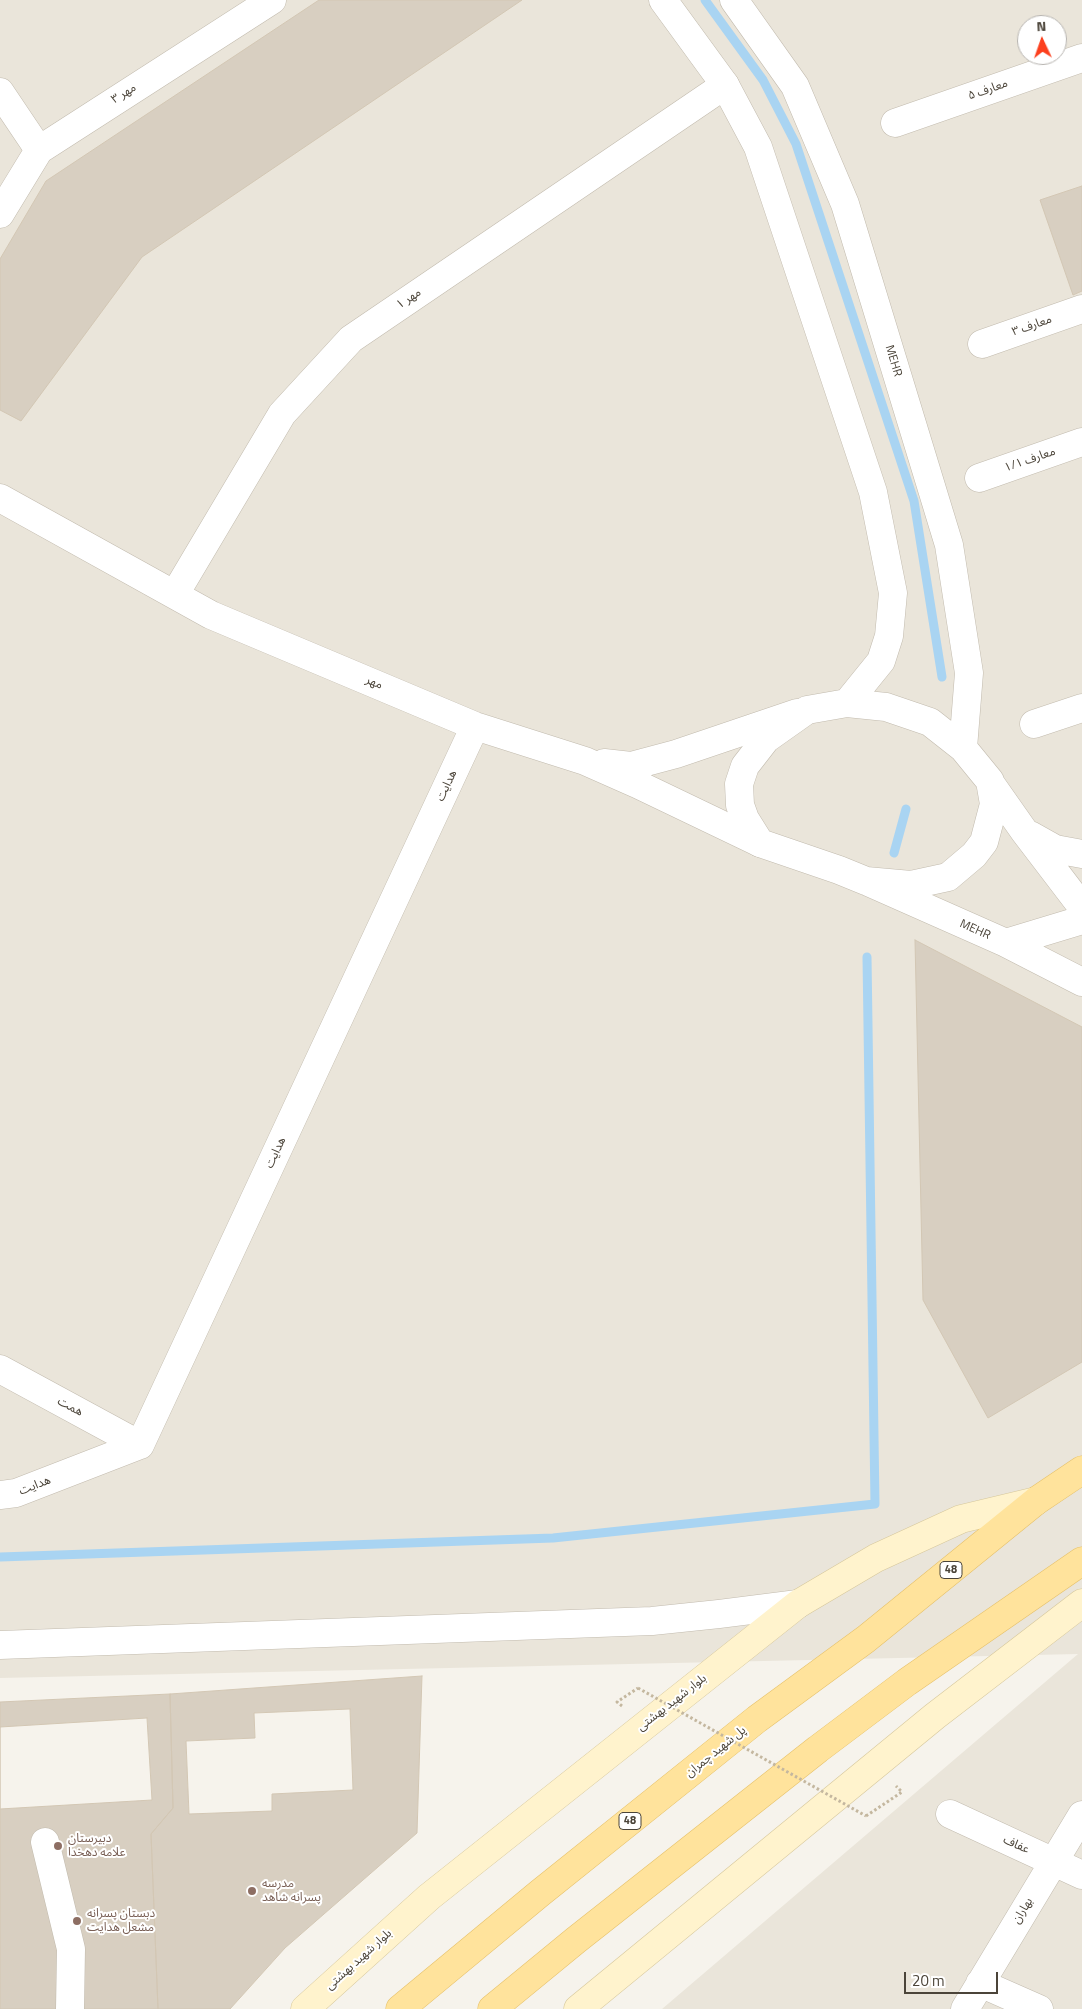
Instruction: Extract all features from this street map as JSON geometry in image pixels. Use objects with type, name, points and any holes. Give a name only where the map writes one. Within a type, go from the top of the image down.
[{"type":"main road","name":"بلوار شهید بهشتی","points":[[305,2009],[429,1897],[798,1604],[876,1558],[960,1518],[1036,1501],[1082,1470]]},
{"type":"main road","name":"پل شهید چمران","points":[[400,2009],[540,1893],[757,1719],[866,1639],[1036,1501]]},
{"type":"main road","points":[[492,2009],[576,1940],[906,1682],[1082,1561]]},
{"type":"main road","points":[[578,2009],[935,1716],[1077,1611]]},
{"type":"street","name":"مهر ۳","points":[[0,214],[39,150],[272,0]]},
{"type":"street","points":[[663,0],[725,85],[758,147],[873,492],[892,584],[893,593],[889,636],[881,661],[847,704]]},
{"type":"street","name":"MEHR","points":[[734,0],[795,86],[845,204],[950,545],[969,673],[963,748]]},
{"type":"street","name":"معارف ۵","points":[[895,123],[1082,58]]},
{"type":"street","name":"مهر ۱","points":[[175,594],[282,414],[351,339],[725,85]]},
{"type":"street","points":[[0,92],[39,150]]},
{"type":"street","name":"معارف ۳","points":[[982,344],[1082,309]]},
{"type":"street","name":"معارف ۱/۱","points":[[979,478],[1082,442]]},
{"type":"street","name":"مهر","points":[[0,498],[212,615],[475,726],[585,761],[760,842]]},
{"type":"street","points":[[585,761],[631,766],[676,754],[807,710],[847,704],[886,707],[930,722],[963,748],[990,781],[1024,831],[1082,908]]},
{"type":"street","points":[[1034,724],[1082,708]]},
{"type":"street","points":[[760,842],[745,819],[740,805],[739,784],[745,766],[766,739],[807,710]]},
{"type":"street","name":"هدایت","points":[[0,1495],[16,1494],[140,1444],[475,726]]},
{"type":"street","points":[[866,882],[911,885],[948,877],[974,855],[984,842],[994,804],[990,781]]},
{"type":"street","points":[[1024,831],[1055,849],[1082,854]]},
{"type":"street","name":"MEHR","points":[[760,842],[839,870],[1006,943],[1082,982]]},
{"type":"street","points":[[1006,943],[1082,920]]},
{"type":"street","name":"همت","points":[[0,1369],[140,1444]]},
{"type":"street","points":[[0,1645],[652,1620],[798,1604]]},
{"type":"street","name":"عفاف","points":[[950,1814],[1082,1875]]},
{"type":"street","name":"بهاران","points":[[965,2009],[1082,1815]]},
{"type":"street","points":[[45,1842],[71,1949],[70,2009]]},
{"type":"street","points":[[980,1983],[1039,2009]]},
{"type":"path","points":[[617,1702],[638,1688],[866,1816],[902,1792]]},
{"type":"shaded area","points":[[0,0],[1082,0],[1082,2009],[662,2009],[1078,1654],[0,1678]]},
{"type":"building","points":[[319,0],[522,0],[142,257],[21,421],[0,410],[0,259],[46,181]]},
{"type":"building","points":[[1082,186],[1082,291],[1073,295],[1040,200]]},
{"type":"building","points":[[915,940],[1082,1027],[1082,1362],[988,1418],[923,1300]]},
{"type":"building","name":"مدرسه پسرانه شاهد","points":[[422,1676],[417,1833],[285,1948],[230,2009],[158,2009],[151,1834],[173,1808],[170,1694]]},
{"type":"building","name":"دبستان پسرانه مشعل هدایت","points":[[170,1694],[173,1808],[151,1834],[158,2009],[0,2009],[0,1702]]},
{"type":"building","points":[[350,1709],[353,1790],[272,1794],[272,1811],[189,1814],[186,1741],[255,1738],[254,1713]]},
{"type":"building","points":[[147,1718],[152,1800],[0,1809],[0,1727]]},
{"type":"waterway","points":[[705,0],[763,80],[796,144],[914,501],[942,677]]},
{"type":"waterway","points":[[894,853],[906,809]]},
{"type":"waterway","points":[[0,1557],[553,1538],[875,1504],[867,957]]},
{"type":"place","name":"دبیرستان علامه دهخدا","points":[[58,1846]]},
{"type":"place","name":"مدرسه پسرانه شاهد","points":[[252,1891]]},
{"type":"place","name":"دبستان پسرانه مشعل هدایت","points":[[77,1921]]}]
